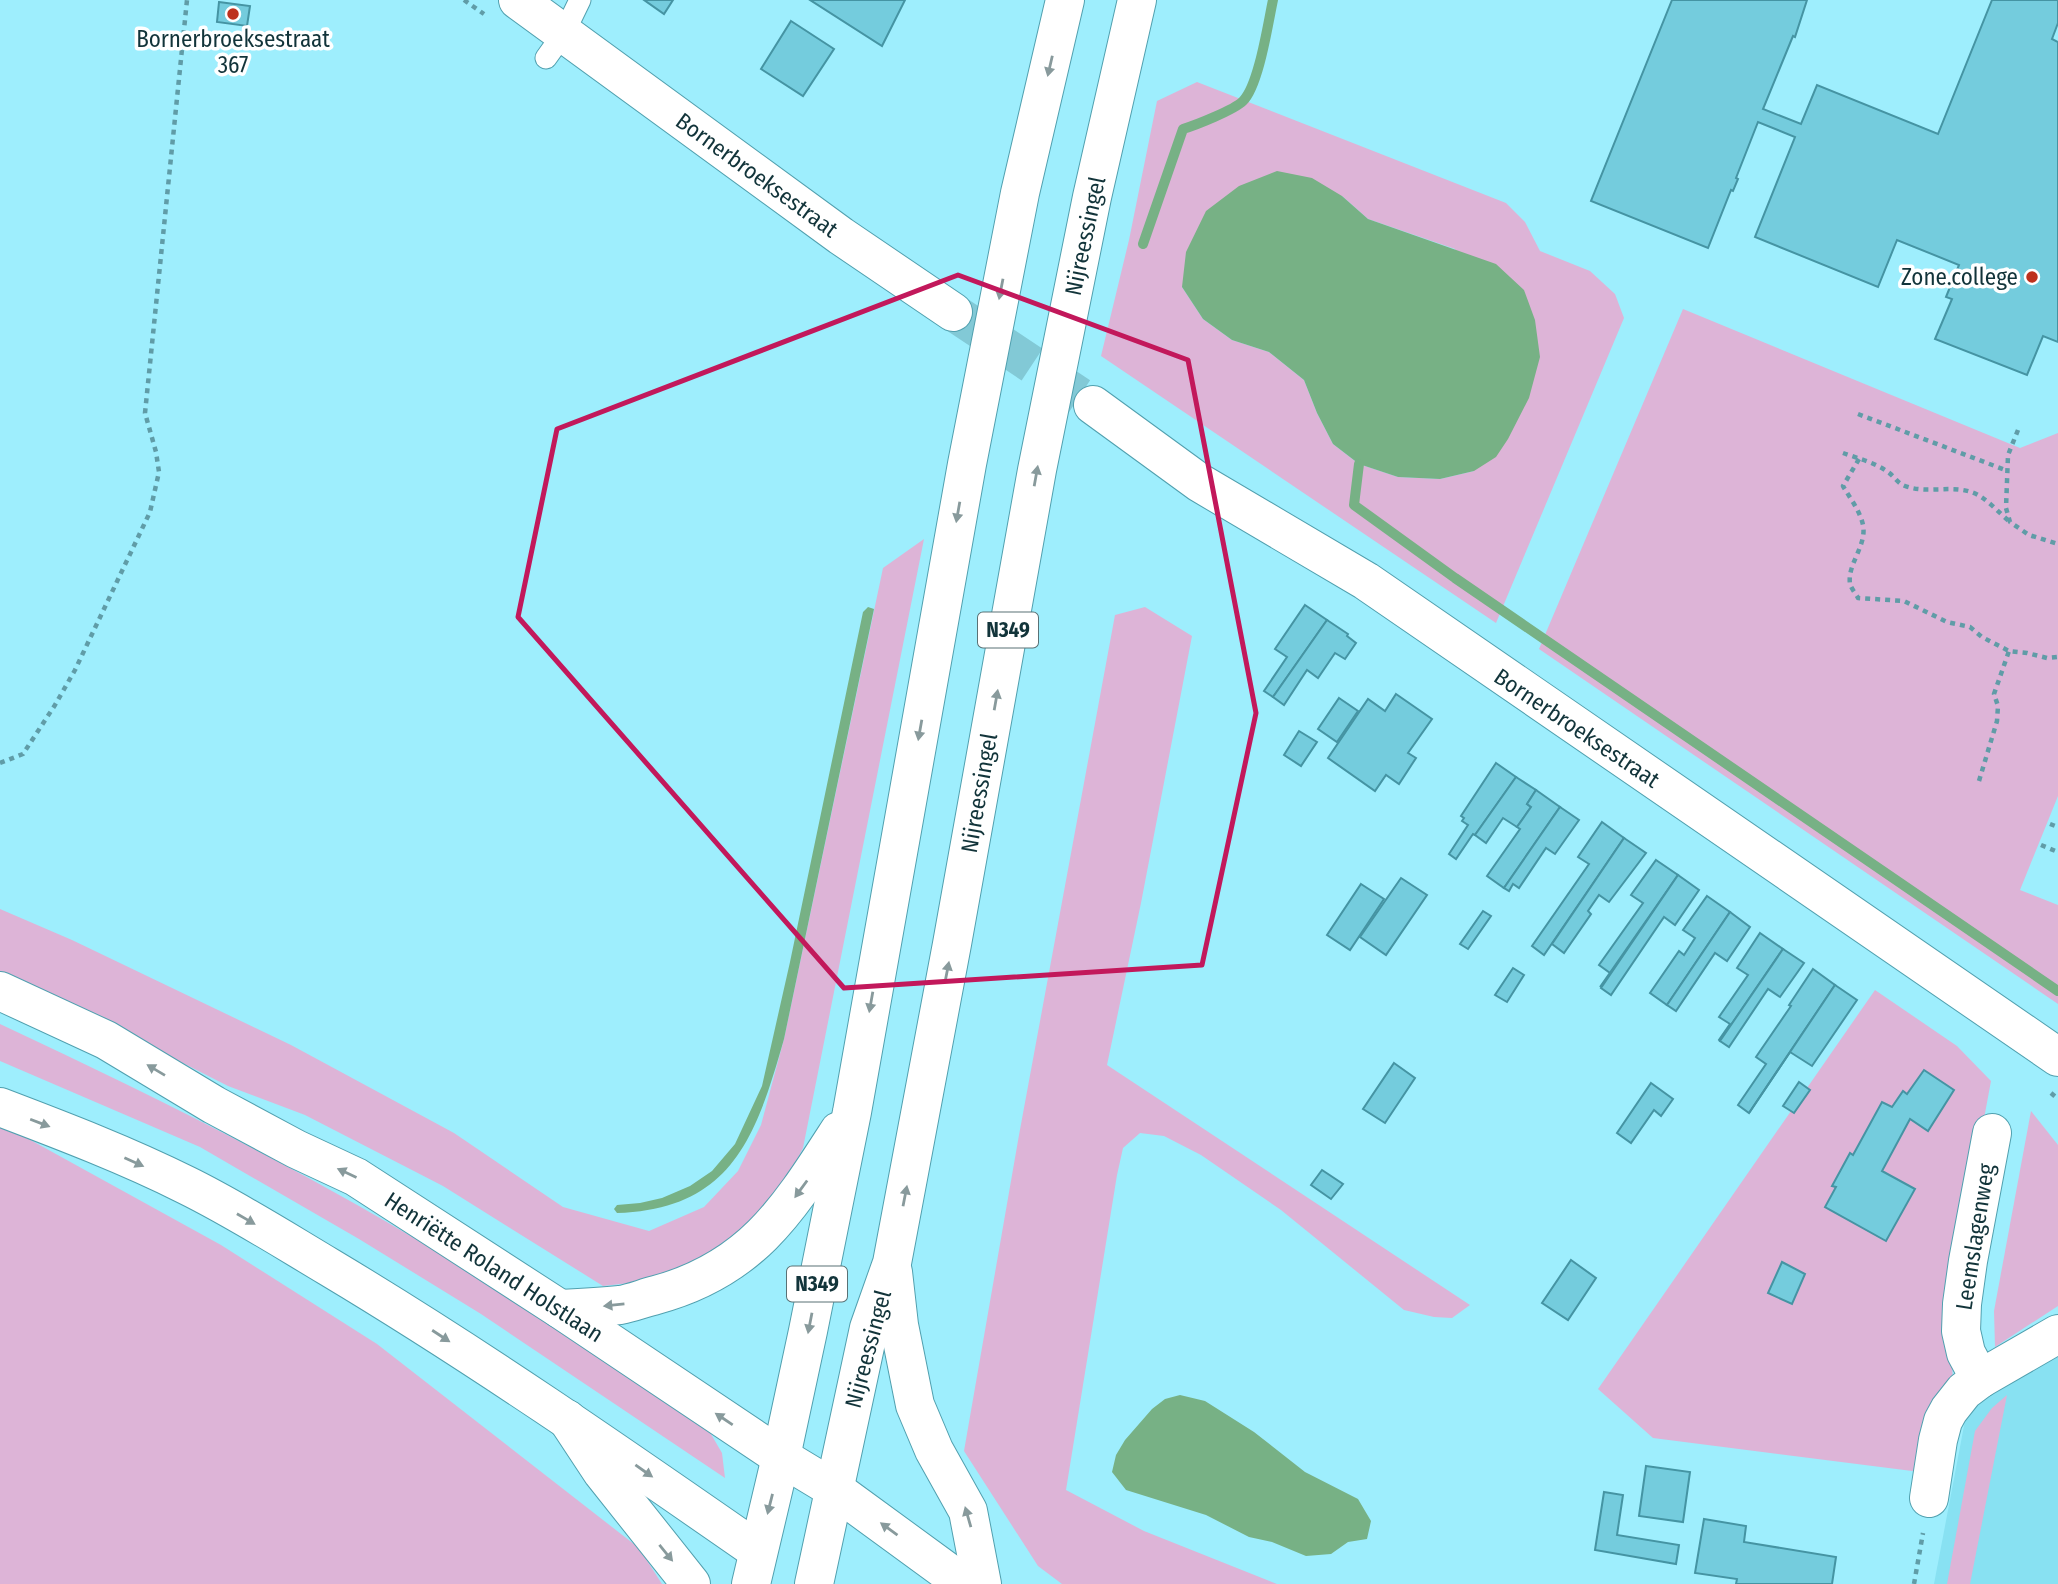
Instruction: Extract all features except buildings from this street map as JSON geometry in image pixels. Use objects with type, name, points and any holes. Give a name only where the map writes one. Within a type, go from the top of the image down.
[{"type":"main road","name":"Bornerbroeksestraat","points":[[518,0],[563,30],[841,236],[953,312]]},
{"type":"main road","name":"N349","points":[[754,1567],[781,1457],[852,1112],[967,464],[1020,193],[1065,0]]},
{"type":"main road","name":"Nijreessingel","points":[[814,1584],[869,1328],[892,1263],[1037,470],[1092,197],[1137,0]]},
{"type":"main road","name":"Bornerbroeksestraat","points":[[1093,405],[1200,483],[1366,581],[2058,1057]]},
{"type":"main road","name":"Henriëtte Roland Holstlaan","points":[[0,991],[106,1040],[214,1105],[296,1149],[356,1177],[781,1457],[834,1489],[964,1584]]},
{"type":"main road","points":[[0,1107],[81,1138],[187,1185],[407,1313],[567,1419],[754,1567],[805,1584]]},
{"type":"main road","points":[[560,1309],[622,1304],[676,1290],[718,1271],[755,1244],[785,1209],[800,1191],[852,1112]]},
{"type":"main road","name":"Leemslagenweg","points":[[1980,1379],[1966,1353],[1961,1331],[1968,1261],[1992,1133]]},
{"type":"main road","name":"N349","points":[[892,1263],[899,1325],[915,1405],[934,1450],[968,1511],[982,1584]]},
{"type":"main road","points":[[1929,1498],[1938,1440],[1949,1410],[1964,1391],[1980,1379],[2058,1334]]},
{"type":"main road","points":[[567,1419],[601,1472],[691,1584]]},
{"type":"path","points":[[0,763],[23,754],[55,705],[75,670],[150,512],[159,471],[145,413],[187,0]]},
{"type":"path","points":[[1858,414],[2008,471]]},
{"type":"path","points":[[2010,522],[2006,508],[2008,455],[2018,430]]},
{"type":"path","points":[[1843,453],[1889,472],[1895,481],[1905,486],[1972,492],[2029,535],[2058,544]]},
{"type":"path","points":[[1859,458],[1843,486],[1864,527],[1850,585],[1858,598],[1904,601],[1947,622],[1970,627],[1982,637],[2009,651],[2048,658],[2058,657]]},
{"type":"path","points":[[1979,781],[1997,720],[1998,706],[1994,694],[2009,651]]},
{"type":"path","points":[[2050,824],[2058,827]]},
{"type":"path","points":[[2041,845],[2058,852]]},
{"type":"path","points":[[1914,1584],[1929,1498]]},
{"type":"highlighted area","points":[[958,275],[1188,360],[1256,713],[1202,965],[844,988],[518,617],[557,429]]},
{"type":"shaded area","points":[[1197,82],[1506,203],[1525,222],[1540,251],[1590,271],[1615,294],[1624,318],[1496,623],[1101,356],[1129,240],[1157,101]],"holes":[[[1342,196],[1368,219],[1455,249],[1474,471],[1440,479],[1398,477],[1359,464],[1333,444],[1304,380],[1269,352],[1232,340],[1203,319],[1182,287]]]},
{"type":"shaded area","points":[[1277,171],[1312,178],[1342,196],[1368,219],[1496,264],[1524,290],[1535,320],[1540,357],[1529,398],[1496,457],[1474,471],[1440,479],[1398,477],[1359,464],[1333,444],[1304,380],[1269,352],[1232,340],[1203,319],[1182,287],[1186,252],[1206,211],[1239,186]]},
{"type":"shaded area","points":[[1683,309],[2020,448],[2058,433],[2058,796],[2020,890],[2058,905],[2058,1004],[1539,649]]},
{"type":"shaded area","points":[[924,539],[803,1148],[772,1209],[725,1247],[648,1281],[603,1286],[443,1186],[305,1115],[228,1086],[0,976],[0,909],[72,940],[291,1045],[454,1133],[563,1207],[649,1231],[704,1207],[738,1171],[761,1125],[784,1039],[883,568]]},
{"type":"shaded area","points":[[868,607],[874,609],[784,1039],[762,1107],[749,1136],[733,1161],[713,1182],[688,1198],[656,1208],[617,1213],[614,1209],[617,1205],[662,1198],[690,1186],[712,1171],[735,1144],[762,1086],[863,612]]},
{"type":"shaded area","points":[[1145,607],[1192,636],[1107,1065],[1470,1305],[1452,1318],[1404,1310],[1281,1210],[1201,1155],[1164,1136],[1140,1133],[1123,1148],[1066,1490],[1144,1531],[1277,1584],[1062,1584],[1038,1566],[964,1451],[1115,615]]},
{"type":"shaded area","points":[[1875,990],[1957,1046],[1991,1081],[1949,1307],[1953,1382],[1920,1472],[1653,1438],[1598,1389]]},
{"type":"shaded area","points":[[0,1024],[271,1158],[448,1259],[708,1429],[722,1453],[725,1478],[481,1314],[359,1239],[200,1147],[0,1061]]},
{"type":"shaded area","points":[[2031,1111],[2058,1145],[2058,1306],[1995,1347],[1994,1311]]},
{"type":"shaded area","points":[[0,1125],[221,1245],[377,1344],[639,1548],[662,1584],[0,1584]]},
{"type":"shaded area","points":[[2058,1352],[2058,1584],[1934,1584],[1967,1410]]},
{"type":"shaded area","points":[[1180,1395],[1205,1401],[1254,1432],[1305,1472],[1358,1499],[1371,1521],[1367,1539],[1348,1542],[1331,1554],[1306,1556],[1272,1542],[1249,1537],[1206,1515],[1126,1490],[1112,1472],[1116,1455],[1125,1440],[1152,1409],[1165,1399]]},
{"type":"shaded area","points":[[2007,1395],[1970,1584],[1947,1584],[1975,1431],[1992,1408]]},
{"type":"waterway","points":[[1143,244],[1183,129],[1232,109],[1249,93],[1262,53],[1273,0]]},
{"type":"waterway","points":[[1359,464],[1354,505],[1455,578],[2058,991]]},
{"type":"tunnel","points":[[953,312],[1093,405]]},
{"type":"place","name":"Bornerbroeksestraat 367","points":[[233,14]]},
{"type":"place","name":"Zone.college","points":[[2032,277]]}]
